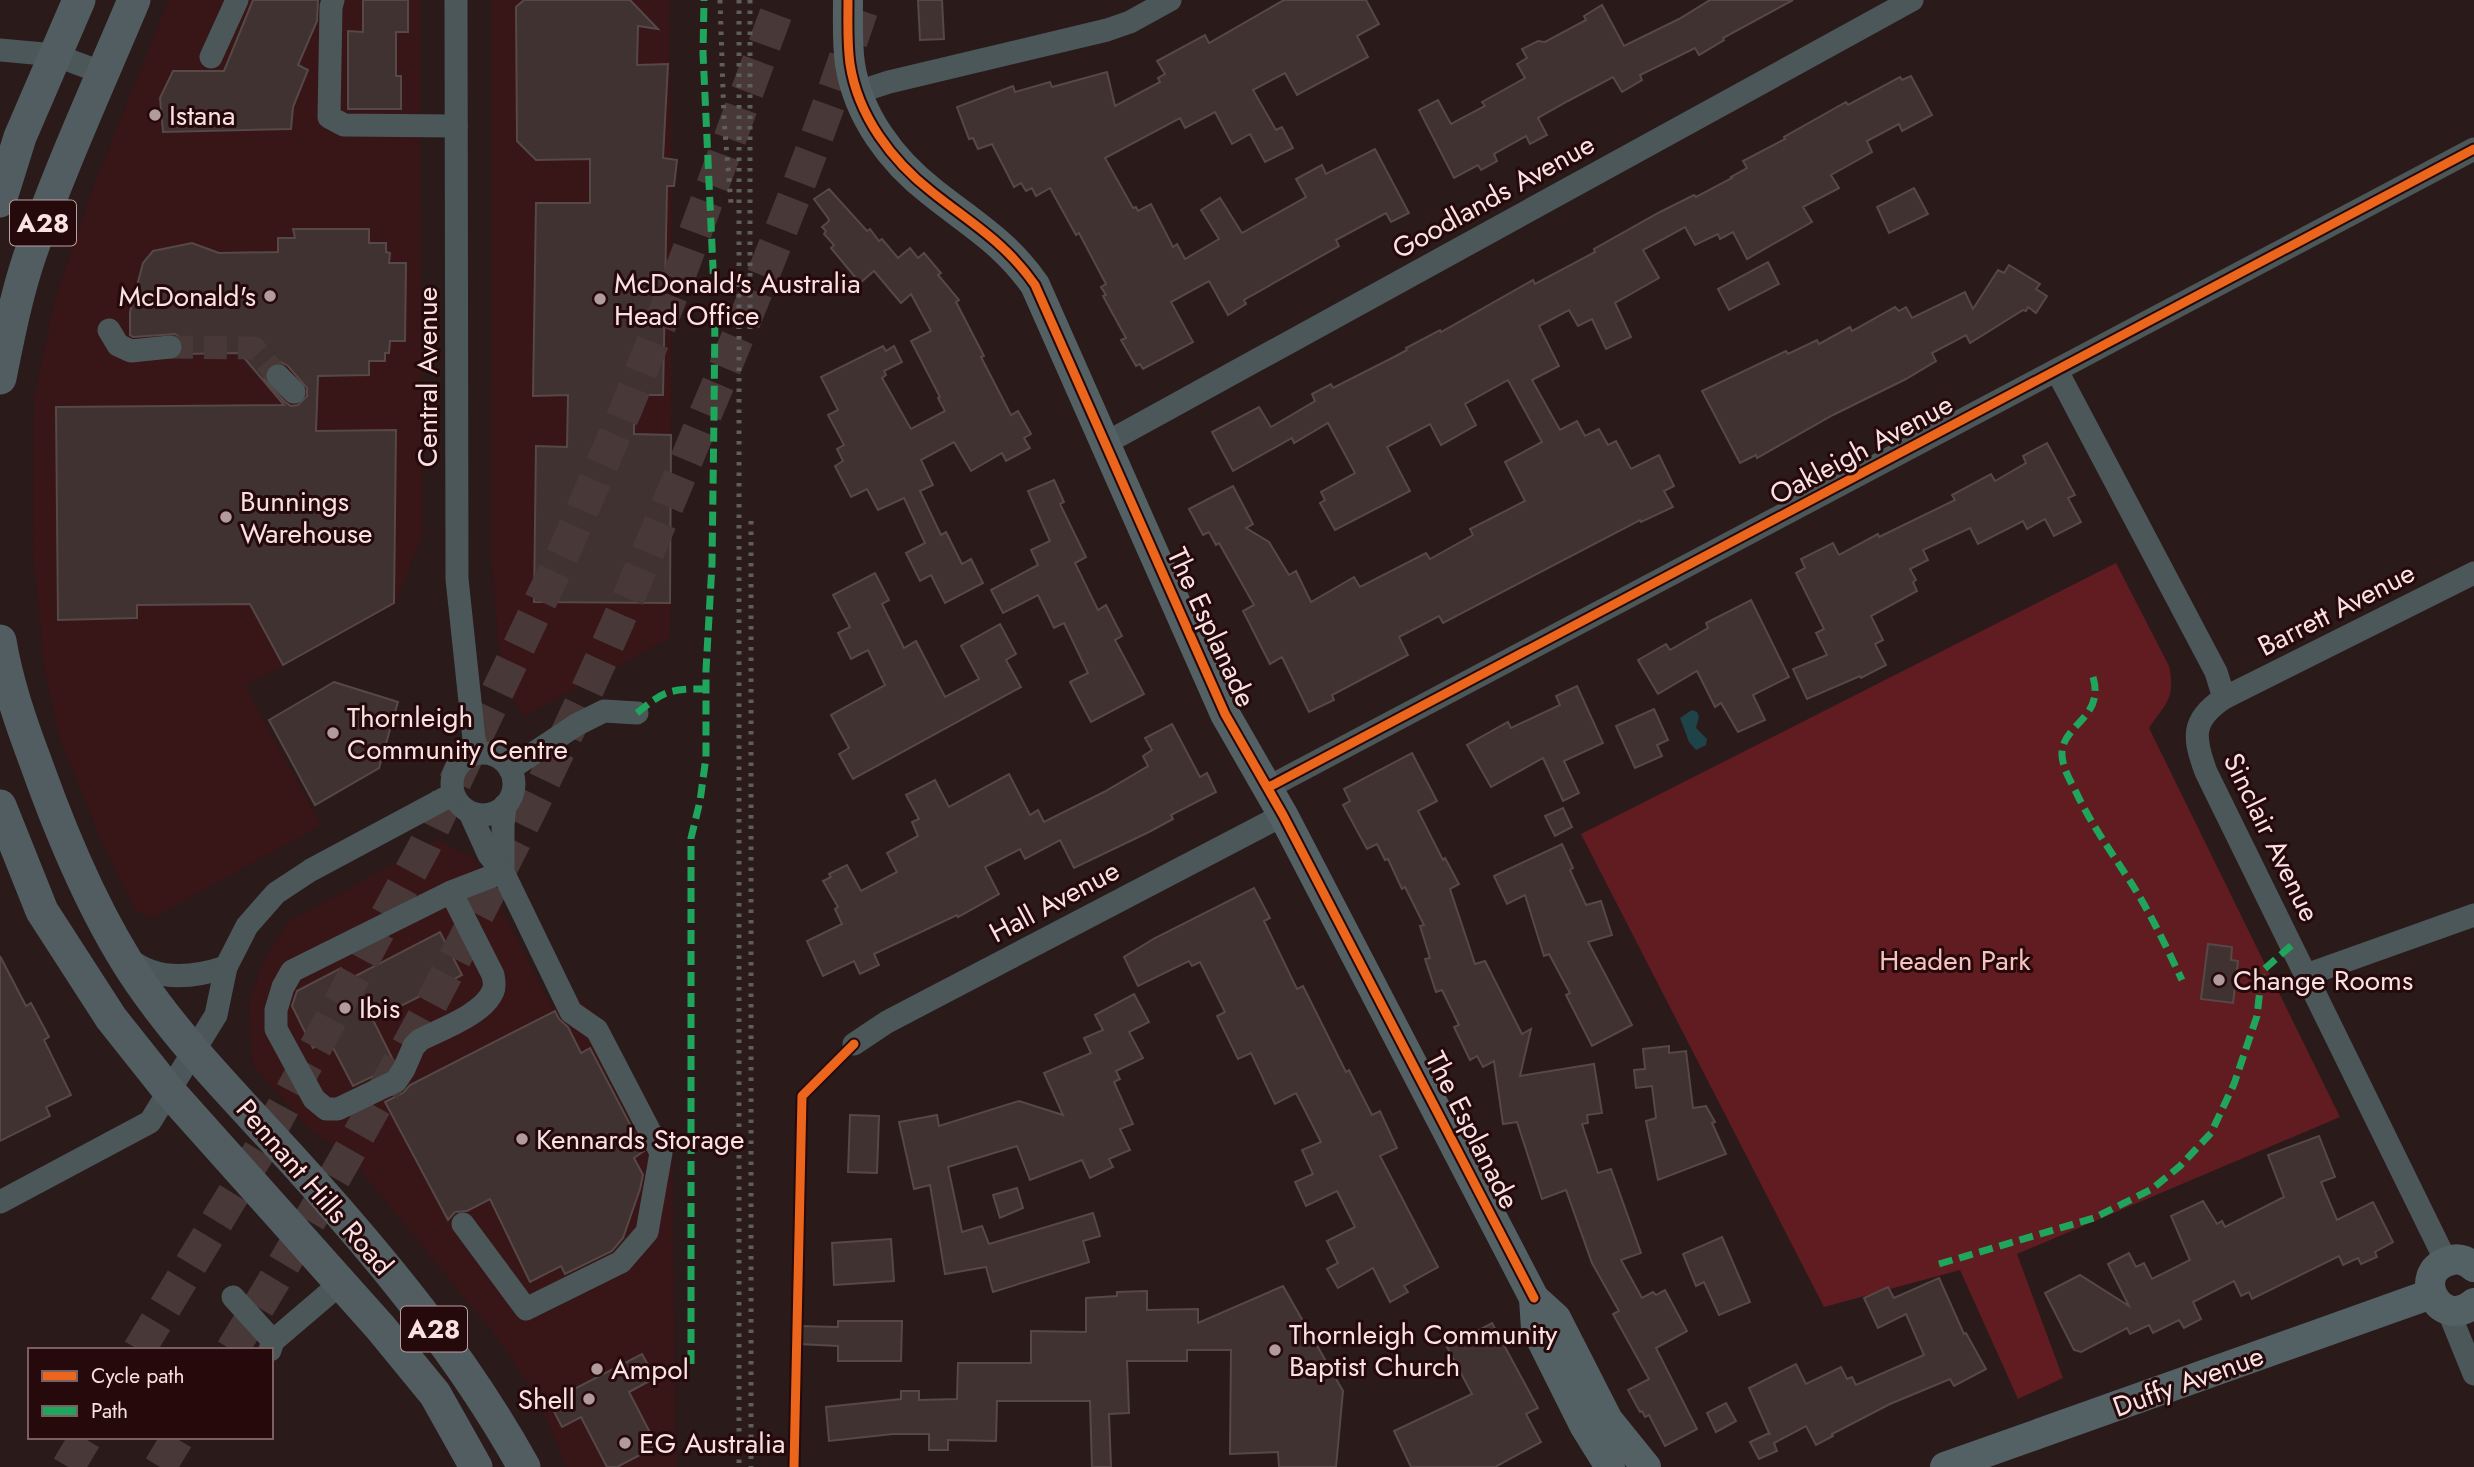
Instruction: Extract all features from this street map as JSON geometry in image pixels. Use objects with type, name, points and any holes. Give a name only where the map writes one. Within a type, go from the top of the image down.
[{"type":"highway","name":"A28","points":[[0,201],[20,137],[79,0]]},
{"type":"highway","name":"A28","points":[[0,378],[29,260],[64,166],[134,0]]},
{"type":"highway","name":"Pennant Hills Road","points":[[0,641],[14,703],[51,807],[87,887],[139,982],[193,1051],[330,1201],[416,1306],[469,1376],[524,1467]]},
{"type":"highway","name":"Pennant Hills Road","points":[[0,806],[42,911],[111,1018],[169,1091],[341,1283],[435,1395],[476,1467]]},
{"type":"main road","name":"The Esplanade","points":[[848,0],[851,67],[867,116],[910,174],[1000,244],[1035,285],[1226,714],[1269,787],[1534,1298],[1556,1318],[1608,1419],[1646,1467]]},
{"type":"main road","points":[[2460,1264],[2439,1265],[2431,1278],[2460,1305]]},
{"type":"main road","name":"The Esplanade","points":[[1534,1298],[1536,1329],[1584,1426],[1610,1467]]},
{"type":"main road","name":"Duffy Avenue","points":[[1945,1467],[2460,1305]]},
{"type":"street","points":[[211,57],[237,0]]},
{"type":"street","points":[[333,0],[329,117],[344,125],[456,126]]},
{"type":"street","name":"Central Avenue","points":[[456,0],[457,579],[474,739],[478,753]]},
{"type":"street","points":[[858,92],[1107,30],[1130,22],[1170,0]]},
{"type":"street","name":"Goodlands Avenue","points":[[1104,444],[1912,0]]},
{"type":"street","points":[[0,50],[55,55],[103,74]]},
{"type":"street","name":"Oakleigh Avenue","points":[[1269,787],[2474,149]]},
{"type":"street","points":[[109,330],[118,345],[131,351],[170,347]]},
{"type":"street","points":[[2057,371],[2210,661],[2224,698]]},
{"type":"street","name":"Barrett Avenue","points":[[2224,698],[2474,573]]},
{"type":"street","name":"Sinclair Avenue","points":[[2224,698],[2207,709],[2200,719],[2196,736],[2198,752],[2213,788],[2306,975],[2460,1264]]},
{"type":"street","points":[[510,769],[576,725],[604,711],[637,713]]},
{"type":"street","points":[[463,1224],[526,1309],[621,1262],[647,1232],[661,1153],[597,1030],[571,1012],[503,872],[489,855],[470,813],[457,802],[453,794],[451,785],[456,768],[462,761],[478,753],[496,756],[510,769],[514,787],[505,805],[503,872]]},
{"type":"street","points":[[0,1202],[150,1122],[216,1014],[226,967],[247,926],[276,893],[311,870],[453,794]]},
{"type":"street","points":[[470,813],[489,814],[505,805]]},
{"type":"street","name":"Hall Avenue","points":[[854,1044],[887,1022],[1283,815]]},
{"type":"street","points":[[451,892],[494,975],[494,990],[484,1005],[420,1040],[414,1046],[396,1081],[338,1109],[326,1109],[314,1099],[276,1029],[276,1010],[283,986],[292,971],[451,892],[503,872]]},
{"type":"street","points":[[2306,975],[2474,915]]},
{"type":"street","points":[[122,953],[133,962],[156,973],[176,976],[203,974],[226,967]]},
{"type":"street","points":[[233,1297],[272,1346],[341,1283]]},
{"type":"street","points":[[2460,1305],[2474,1374]]},
{"type":"shaded area","points":[[169,0],[420,0],[422,536],[395,605],[245,686],[321,825],[153,918],[135,910],[100,838],[59,737],[45,671],[33,557],[34,397],[54,302],[92,190]]},
{"type":"shaded area","points":[[492,0],[669,0],[672,188],[670,638],[523,717],[501,676],[491,549]]},
{"type":"shaded area","points":[[437,840],[476,860],[552,1007],[575,995],[605,1023],[672,1149],[676,1467],[567,1467],[535,1394],[502,1344],[350,1157],[310,1130],[253,1065],[249,1004],[263,961],[289,921]]},
{"type":"green space","name":"Headen Park","points":[[2116,563],[2169,666],[2171,686],[2168,700],[2149,728],[2340,1117],[2017,1254],[2063,1378],[2018,1399],[1960,1270],[1824,1307],[1581,834]]},
{"type":"water","points":[[1692,710],[1697,712],[1699,717],[1696,728],[1707,739],[1706,745],[1696,750],[1689,742],[1680,718]]},
{"type":"building","points":[[253,0],[318,0],[317,21],[298,65],[308,70],[293,107],[291,129],[163,132],[160,98],[173,71],[224,71]]},
{"type":"building","points":[[363,0],[408,0],[408,32],[396,32],[396,76],[401,76],[401,109],[348,109],[348,31],[363,32]]},
{"type":"building","points":[[524,0],[630,0],[658,29],[638,26],[637,65],[668,64],[663,158],[677,160],[674,186],[667,186],[663,395],[634,395],[634,434],[671,435],[670,603],[534,602],[536,446],[567,447],[568,395],[533,396],[536,203],[590,203],[590,159],[536,160],[517,141],[516,7]]},
{"type":"building","points":[[918,0],[942,0],[944,39],[920,40]]},
{"type":"building","points":[[1284,0],[1366,0],[1379,24],[1357,36],[1368,57],[1297,95],[1285,73],[1253,90],[1276,130],[1282,127],[1293,148],[1265,162],[1250,134],[1232,144],[1215,112],[1185,128],[1180,118],[1105,158],[1133,208],[1136,207],[1138,211],[1151,204],[1173,247],[1177,244],[1185,259],[1219,239],[1201,210],[1220,198],[1242,233],[1306,197],[1296,179],[1322,165],[1326,174],[1375,149],[1409,213],[1391,222],[1386,213],[1336,240],[1339,246],[1244,300],[1246,304],[1228,315],[1209,281],[1171,302],[1193,342],[1143,369],[1140,364],[1136,366],[1121,340],[1126,338],[1103,296],[1106,295],[1101,287],[1106,284],[1079,233],[1076,235],[1050,188],[1036,196],[1032,188],[1026,191],[1021,183],[1014,187],[992,144],[978,149],[973,138],[969,139],[957,107],[1013,86],[1015,92],[1050,82],[1052,87],[1107,72],[1115,106],[1160,82],[1158,78],[1165,74],[1157,61],[1205,35],[1209,43]]},
{"type":"building","points":[[1710,0],[1793,0],[1723,38],[1724,40],[1699,55],[1695,48],[1640,75],[1642,80],[1622,92],[1613,77],[1538,118],[1547,135],[1530,144],[1526,136],[1494,154],[1497,161],[1481,170],[1478,165],[1454,178],[1419,110],[1438,100],[1451,124],[1485,106],[1482,102],[1525,78],[1517,64],[1527,58],[1522,49],[1538,41],[1545,42],[1586,20],[1584,16],[1602,5],[1624,46],[1679,19]]},
{"type":"building","points":[[1911,76],[1932,115],[1902,131],[1899,124],[1867,141],[1872,152],[1831,175],[1839,188],[1803,207],[1812,222],[1747,259],[1733,232],[1720,239],[1718,234],[1695,245],[1685,227],[1643,250],[1659,278],[1615,303],[1631,337],[1606,349],[1592,319],[1578,326],[1569,310],[1539,326],[1559,366],[1532,380],[1560,430],[1577,421],[1585,436],[1599,429],[1608,445],[1616,441],[1631,469],[1659,455],[1674,486],[1664,491],[1673,507],[1641,522],[1640,520],[1443,623],[1439,616],[1399,637],[1408,655],[1332,695],[1334,700],[1309,712],[1282,657],[1270,664],[1243,611],[1254,605],[1219,543],[1216,545],[1209,532],[1203,535],[1189,509],[1233,486],[1253,524],[1246,528],[1269,542],[1289,575],[1296,571],[1311,602],[1354,577],[1360,587],[1426,553],[1430,559],[1473,535],[1470,529],[1525,501],[1505,462],[1542,442],[1508,380],[1465,404],[1476,425],[1441,445],[1430,424],[1387,447],[1410,491],[1335,530],[1320,503],[1325,500],[1321,492],[1355,473],[1328,423],[1294,443],[1292,438],[1233,471],[1212,432],[1259,407],[1271,427],[1315,401],[1312,394],[1331,384],[1333,388],[1394,357],[1533,280],[1535,284],[1595,252],[1594,249],[1660,212],[1732,178],[1747,168],[1743,161],[1846,102],[1848,105],[1900,77],[1902,80]]},
{"type":"building","points":[[1914,188],[1928,214],[1889,233],[1877,207]]},
{"type":"building","points":[[829,189],[867,231],[870,229],[879,241],[882,239],[898,258],[910,248],[918,258],[924,253],[941,273],[938,275],[959,300],[956,302],[1011,415],[1018,411],[1031,434],[1024,438],[1030,448],[1006,461],[1002,453],[971,471],[954,442],[921,460],[933,485],[920,491],[941,535],[946,532],[962,564],[971,559],[983,583],[945,603],[931,575],[920,581],[906,553],[925,543],[904,498],[878,510],[867,489],[851,497],[835,466],[843,461],[837,449],[844,445],[828,415],[838,410],[821,377],[883,346],[886,351],[894,346],[902,362],[884,371],[886,375],[882,378],[911,429],[945,411],[911,341],[931,331],[911,294],[901,303],[874,271],[860,283],[831,248],[834,245],[824,234],[826,231],[822,227],[829,221],[828,218],[814,199]]},
{"type":"building","name":"Bunnings Warehouse","points":[[293,229],[369,229],[369,243],[386,243],[386,252],[390,253],[389,263],[406,263],[405,341],[390,341],[385,361],[369,361],[369,375],[318,376],[316,431],[396,430],[394,603],[283,665],[250,604],[137,605],[137,618],[58,620],[56,407],[284,405],[240,353],[182,354],[184,345],[181,338],[175,334],[130,335],[130,312],[143,263],[153,251],[192,243],[219,253],[278,252],[278,238],[295,238]],"holes":[[[281,362],[288,366],[307,388],[307,396],[298,405],[291,406],[285,402],[265,380],[264,373],[274,363]]]},
{"type":"building","points":[[1768,262],[1779,284],[1729,310],[1718,289]]},
{"type":"building","points":[[2009,265],[2040,284],[2036,289],[2047,296],[2036,313],[2028,307],[2026,311],[2023,310],[1970,343],[1966,335],[1932,353],[1936,361],[1906,379],[1833,415],[1757,458],[1756,455],[1740,463],[1702,391],[1786,351],[1788,354],[1817,340],[1819,344],[1850,327],[1852,331],[1895,307],[1899,311],[1906,307],[1912,318],[1965,292],[1973,309],[1998,270],[2004,273]]},
{"type":"building","points":[[2047,443],[2075,495],[2068,498],[2081,522],[2054,536],[2045,519],[2027,529],[2023,521],[1978,544],[1970,528],[1923,550],[1928,560],[1910,569],[1916,580],[1913,582],[1917,591],[1871,616],[1883,640],[1875,644],[1886,665],[1807,699],[1793,669],[1827,655],[1816,633],[1824,629],[1796,573],[1805,568],[1801,559],[1833,543],[1839,555],[1878,534],[1879,537],[1955,500],[1952,495],[1991,474],[1995,481],[2026,463],[2023,456]]},
{"type":"building","points":[[1054,480],[1064,502],[1060,504],[1086,557],[1075,563],[1098,610],[1106,605],[1122,636],[1115,640],[1144,694],[1091,722],[1070,682],[1088,673],[1064,623],[1054,628],[1038,595],[1003,613],[991,590],[1038,565],[1031,550],[1050,541],[1028,491]]},
{"type":"building","points":[[875,573],[889,600],[882,604],[904,648],[916,641],[945,697],[979,679],[961,646],[1000,624],[1016,654],[1006,660],[1021,687],[853,779],[839,754],[849,748],[831,715],[885,685],[868,650],[851,659],[838,633],[850,627],[833,595]]},
{"type":"building","points":[[1751,600],[1789,677],[1753,695],[1765,720],[1738,732],[1721,703],[1715,707],[1697,671],[1658,694],[1638,660],[1666,644],[1670,650],[1708,628],[1706,623]]},
{"type":"building","name":"Thornleigh Community Centre","points":[[334,682],[398,702],[379,768],[315,805],[269,720]]},
{"type":"building","points":[[1577,686],[1603,743],[1564,761],[1579,793],[1563,801],[1543,758],[1491,787],[1467,745],[1508,722],[1511,728],[1560,705],[1556,696]]},
{"type":"building","points":[[1654,709],[1668,740],[1657,745],[1662,756],[1635,768],[1616,726]]},
{"type":"building","points":[[1172,724],[1200,777],[1207,773],[1216,792],[1171,815],[1173,819],[1149,832],[1074,868],[1060,840],[1025,859],[1020,849],[985,867],[999,894],[958,917],[957,915],[874,954],[879,965],[860,974],[854,961],[823,976],[807,941],[842,924],[835,909],[838,907],[823,881],[831,877],[829,874],[847,865],[861,891],[897,872],[887,853],[918,836],[912,822],[919,819],[906,795],[935,780],[949,807],[1009,774],[1030,815],[1038,810],[1044,822],[1148,766],[1143,756],[1152,750],[1145,738]]},
{"type":"building","points":[[1412,753],[1437,801],[1418,811],[1443,860],[1445,858],[1459,884],[1450,889],[1475,964],[1485,961],[1522,1034],[1531,1029],[1520,1076],[1594,1064],[1602,1113],[1587,1115],[1588,1123],[1582,1124],[1598,1173],[1611,1169],[1641,1253],[1621,1260],[1642,1298],[1665,1290],[1687,1331],[1656,1348],[1697,1429],[1665,1446],[1649,1415],[1645,1417],[1642,1411],[1640,1412],[1628,1390],[1649,1379],[1613,1314],[1619,1311],[1592,1263],[1566,1190],[1542,1199],[1517,1122],[1503,1124],[1494,1061],[1483,1067],[1477,1056],[1470,1060],[1454,1027],[1459,1025],[1442,990],[1436,992],[1425,959],[1430,958],[1420,926],[1424,925],[1388,859],[1385,860],[1377,844],[1367,849],[1343,805],[1350,801],[1344,789]]},
{"type":"building","points":[[1563,808],[1572,827],[1555,836],[1545,816]]},
{"type":"building","points":[[1562,844],[1586,905],[1601,901],[1612,935],[1588,942],[1632,1025],[1592,1046],[1566,995],[1570,993],[1549,954],[1544,956],[1525,895],[1507,904],[1494,876]]},
{"type":"building","points":[[1254,888],[1270,918],[1264,921],[1297,989],[1303,986],[1346,1072],[1349,1070],[1372,1115],[1380,1111],[1397,1148],[1380,1156],[1438,1267],[1404,1286],[1408,1292],[1390,1302],[1373,1268],[1338,1288],[1327,1269],[1338,1263],[1327,1241],[1355,1227],[1337,1191],[1306,1206],[1295,1182],[1313,1174],[1302,1150],[1321,1142],[1296,1093],[1275,1104],[1251,1053],[1238,1059],[1217,1016],[1225,1012],[1200,962],[1192,966],[1189,961],[1138,986],[1124,957],[1155,938]]},
{"type":"building","name":"Ibis","points":[[440,932],[462,975],[373,1020],[393,1060],[386,1070],[353,1086],[329,1040],[313,1048],[292,1006],[297,991],[341,968],[348,980]]},
{"type":"building","name":"Change Rooms","points":[[2208,944],[2232,947],[2231,960],[2238,961],[2233,1003],[2201,999]]},
{"type":"building","points":[[0,956],[26,1006],[31,1003],[49,1037],[44,1040],[71,1095],[46,1107],[50,1116],[0,1141]]},
{"type":"building","points":[[1134,994],[1149,1022],[1129,1032],[1143,1058],[1116,1071],[1120,1079],[1114,1082],[1133,1124],[1120,1129],[1130,1150],[1109,1159],[1113,1167],[1090,1178],[1082,1160],[1030,1180],[1017,1146],[948,1167],[962,1232],[982,1226],[989,1244],[1093,1213],[1100,1236],[1083,1241],[1089,1262],[993,1292],[986,1267],[945,1274],[930,1185],[914,1189],[899,1122],[937,1115],[939,1126],[1019,1101],[1063,1115],[1044,1073],[1091,1053],[1084,1038],[1103,1030],[1095,1015]]},
{"type":"building","name":"Kennards Storage","points":[[555,1011],[568,1027],[581,1053],[590,1048],[644,1151],[634,1158],[643,1175],[623,1238],[612,1251],[565,1274],[561,1266],[530,1282],[490,1199],[467,1211],[455,1212],[448,1220],[385,1102],[403,1093],[410,1085]]},
{"type":"building","points":[[1669,1046],[1669,1053],[1686,1051],[1693,1108],[1706,1106],[1715,1122],[1712,1123],[1726,1154],[1658,1180],[1646,1121],[1656,1118],[1652,1086],[1636,1088],[1634,1070],[1645,1069],[1643,1049]]},
{"type":"building","points":[[850,1115],[879,1116],[877,1173],[848,1172]]},
{"type":"building","points":[[2319,1136],[2335,1177],[2321,1182],[2337,1220],[2373,1202],[2393,1242],[2375,1252],[2377,1257],[2361,1264],[2358,1258],[2343,1265],[2339,1256],[2252,1299],[2249,1292],[2241,1296],[2234,1281],[2193,1302],[2201,1319],[2184,1328],[2179,1320],[2153,1333],[2149,1325],[2130,1334],[2127,1328],[2081,1352],[2074,1350],[2045,1293],[2080,1275],[2129,1306],[2108,1264],[2129,1253],[2136,1267],[2144,1263],[2152,1279],[2190,1260],[2171,1216],[2203,1201],[2217,1224],[2222,1221],[2225,1227],[2284,1197],[2268,1155]]},
{"type":"building","points":[[1017,1188],[1023,1208],[1000,1218],[993,1195]]},
{"type":"building","points":[[1722,1237],[1750,1302],[1719,1315],[1704,1282],[1696,1286],[1683,1254]]},
{"type":"building","points":[[891,1239],[894,1281],[834,1285],[832,1243]]},
{"type":"building","points":[[1939,1278],[1964,1334],[1966,1333],[1986,1369],[1954,1386],[1950,1379],[1890,1404],[1816,1445],[1806,1426],[1774,1443],[1777,1451],[1759,1459],[1750,1442],[1769,1433],[1770,1435],[1749,1388],[1796,1364],[1806,1384],[1841,1367],[1847,1379],[1852,1377],[1856,1385],[1924,1355],[1906,1314],[1878,1328],[1864,1298],[1888,1287],[1894,1298]]},
{"type":"building","points":[[1283,1286],[1343,1391],[1336,1467],[1279,1467],[1278,1452],[1230,1454],[1231,1350],[1187,1350],[1187,1361],[1127,1361],[1129,1413],[1109,1414],[1111,1467],[1092,1467],[1090,1401],[997,1401],[996,1441],[948,1440],[948,1450],[929,1450],[929,1434],[893,1434],[829,1441],[826,1407],[901,1399],[901,1391],[919,1391],[919,1400],[957,1399],[958,1363],[1031,1363],[1031,1331],[1086,1332],[1086,1298],[1117,1296],[1117,1292],[1147,1291],[1147,1310],[1198,1309],[1198,1323]]},
{"type":"building","points":[[838,1321],[902,1321],[901,1361],[838,1361],[838,1346],[799,1344],[800,1326],[838,1327]]},
{"type":"building","points":[[1492,1323],[1538,1408],[1526,1414],[1541,1442],[1495,1467],[1411,1467],[1394,1431],[1472,1394],[1447,1347]]},
{"type":"building","name":"Shell","points":[[642,1354],[655,1378],[629,1392],[657,1446],[617,1467],[607,1467],[581,1417],[562,1427],[549,1402]]},
{"type":"building","points":[[1726,1403],[1736,1421],[1716,1432],[1707,1413]]},
{"type":"tunnel","points":[[140,1348],[260,1150],[424,847],[567,545],[626,409],[678,279],[781,0]]},
{"type":"tunnel","points":[[233,1348],[320,1203],[444,979],[522,827],[578,709],[651,545],[767,264],[828,107],[865,0]]},
{"type":"tunnel","points":[[170,347],[254,348],[278,376]]},
{"type":"tunnel","points":[[68,1467],[85,1439]]},
{"type":"tunnel","points":[[160,1467],[177,1439]]},
{"type":"railway","points":[[720,0],[724,120],[731,203]]},
{"type":"railway","points":[[739,0],[739,1467]]},
{"type":"railway","points":[[750,0],[750,332]]},
{"type":"railway","points":[[751,521],[751,1467]]},
{"type":"marked path","points":[[691,1364],[691,838],[700,801],[706,757],[706,670],[712,564],[715,311],[703,53],[704,0]]},
{"type":"marked path","points":[[2093,677],[2093,704],[2066,739],[2062,750],[2064,766],[2087,814],[2149,913],[2182,980]]},
{"type":"marked path","points":[[637,713],[668,692],[706,689]]},
{"type":"marked path","points":[[1939,1264],[2094,1218],[2152,1189],[2180,1166],[2211,1133],[2234,1084],[2257,1016],[2262,971],[2292,945]]},
{"type":"cycle path","points":[[848,0],[850,64],[854,83],[869,119],[903,166],[1000,245],[1035,285],[1225,714],[1283,815],[1534,1298]]},
{"type":"cycle path","points":[[1269,787],[2474,149]]},
{"type":"cycle path","points":[[794,1467],[802,1096],[854,1044]]},
{"type":"place","name":"Istana","points":[[155,115]]},
{"type":"place","name":"McDonald's","points":[[270,296]]},
{"type":"place","name":"McDonald's Australia Head Office","points":[[600,299]]},
{"type":"place","name":"Bunnings Warehouse","points":[[226,517]]},
{"type":"place","name":"Thornleigh Community Centre","points":[[333,733]]},
{"type":"place","name":"Change Rooms","points":[[2219,980]]},
{"type":"place","name":"Ibis","points":[[345,1008]]},
{"type":"place","name":"Kennards Storage","points":[[522,1139]]},
{"type":"place","name":"Thornleigh Community Baptist Church","points":[[1275,1350]]},
{"type":"place","name":"Ampol","points":[[597,1369]]},
{"type":"place","name":"Shell","points":[[589,1399]]},
{"type":"place","name":"EG Australia","points":[[625,1443]]}]
